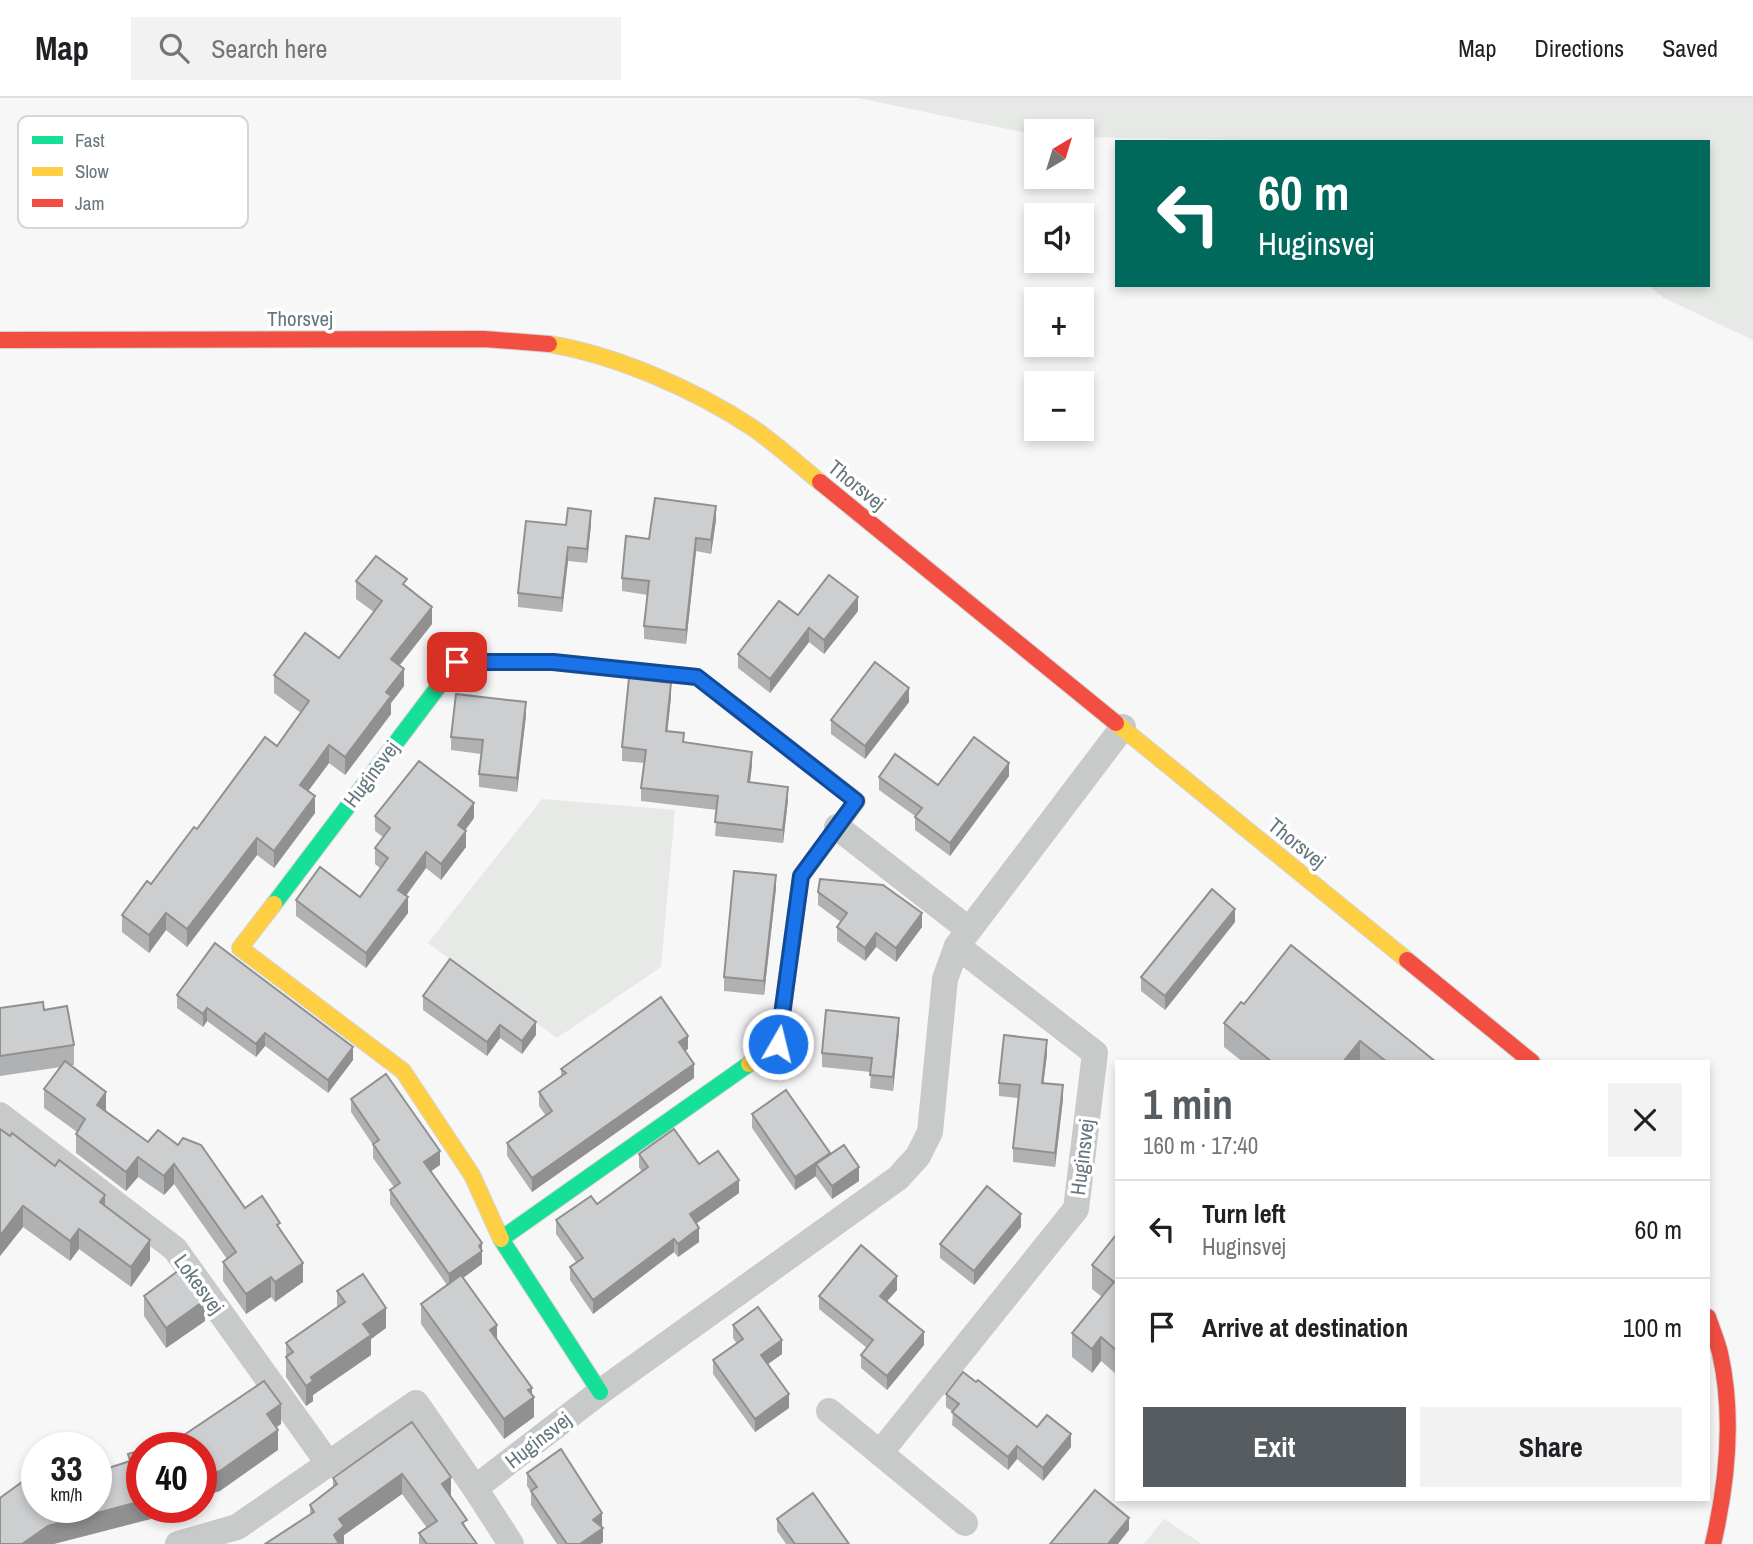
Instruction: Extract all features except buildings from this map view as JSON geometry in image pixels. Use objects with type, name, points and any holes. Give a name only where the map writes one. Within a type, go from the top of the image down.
[{"type":"street","name":"Thorsvej","points":[[0,340],[484,339],[558,345],[634,366],[690,391],[753,428],[1530,1060]]},
{"type":"street","name":"Huginsvej","points":[[501,1239],[778,1044],[801,876],[856,801],[697,677],[553,662],[457,662],[240,948],[403,1071],[472,1175],[501,1239],[600,1392]]},
{"type":"street","name":"Huginsvej","points":[[475,1488],[600,1392],[898,1178],[918,1156],[930,1132],[945,979],[963,938],[1123,727]]},
{"type":"street","name":"Huginsvej","points":[[837,827],[1095,1053],[1076,1209],[880,1453]]},
{"type":"street","name":"Lokesvej","points":[[0,1115],[175,1249],[328,1463]]},
{"type":"street","points":[[1710,1324],[1721,1357],[1726,1444],[1721,1513],[1713,1544]]},
{"type":"street","points":[[178,1544],[237,1527],[416,1404],[511,1544]]},
{"type":"street","points":[[829,1411],[965,1523]]},
{"type":"shaded area","points":[[858,98],[1753,98],[1753,340],[1664,298],[1650,287],[1710,287],[1710,140],[1094,137],[1094,119],[1024,119],[1024,133]]},
{"type":"shaded area","points":[[542,799],[675,810],[661,967],[557,1038],[428,943]]},
{"type":"shaded area","points":[[1164,1519],[1202,1544],[1144,1544]]},
{"type":"traffic: fast","points":[[274,904],[457,662],[553,662],[617,669]]},
{"type":"traffic: fast","points":[[600,1392],[501,1239],[749,1064]]},
{"type":"traffic: slow","points":[[549,344],[628,365],[706,400],[753,428],[820,482]]},
{"type":"traffic: slow","points":[[617,669],[697,677],[857,801],[801,876],[778,1044],[749,1064]]},
{"type":"traffic: slow","points":[[1116,723],[1407,960]]},
{"type":"traffic: slow","points":[[274,904],[240,948],[403,1071],[472,1175],[501,1239]]},
{"type":"traffic: jam","points":[[0,340],[484,339],[549,344]]},
{"type":"traffic: jam","points":[[820,482],[1116,723]]},
{"type":"traffic: jam","points":[[1407,960],[1530,1060]]},
{"type":"traffic: jam","points":[[1710,1323],[1719,1348],[1728,1425],[1722,1498],[1713,1544]]},
{"type":"route","points":[[457,662],[553,662],[697,677],[856,801],[801,876],[778,1044]]}]
